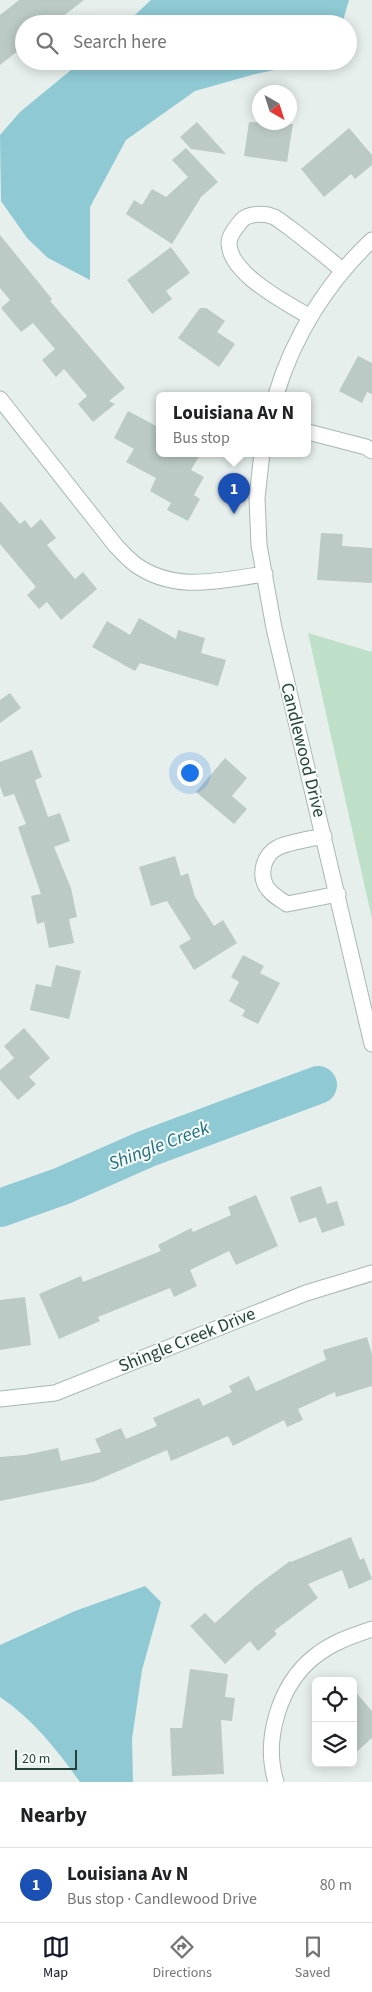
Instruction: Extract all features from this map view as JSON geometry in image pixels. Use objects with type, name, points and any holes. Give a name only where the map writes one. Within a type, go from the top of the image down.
[{"type":"street","points":[[310,317],[284,302],[240,268],[231,254],[228,241],[235,227],[246,216],[260,214],[274,217],[319,249],[343,271]]},
{"type":"street","points":[[277,392],[310,317],[343,271],[372,240]]},
{"type":"street","points":[[0,400],[116,546],[136,565],[163,577],[190,584],[265,574]]},
{"type":"street","points":[[311,433],[366,447],[372,451]]},
{"type":"street","name":"Candlewood Drive","points":[[262,457],[257,498],[259,545],[274,628],[372,1044]]},
{"type":"street","points":[[324,836],[277,848],[267,858],[262,870],[266,886],[275,896],[287,904],[338,894]]},
{"type":"street","name":"Shingle Creek Drive","points":[[0,1399],[55,1393],[306,1293],[372,1273]]},
{"type":"street","points":[[276,1782],[273,1772],[272,1740],[278,1709],[293,1680],[313,1658],[340,1640],[372,1629]]},
{"type":"green space","points":[[308,633],[372,652],[372,919]]},
{"type":"water","points":[[151,0],[349,0],[345,15],[135,15]]},
{"type":"water","points":[[71,70],[275,70],[195,91],[126,140],[90,207],[90,280],[48,258],[27,238],[1,201],[0,135],[20,112]]},
{"type":"water","points":[[145,1586],[161,1602],[142,1670],[132,1739],[133,1782],[80,1782],[34,1725],[0,1697],[0,1645],[75,1611]]},
{"type":"building","points":[[19,0],[84,0],[65,15],[15,15],[15,53],[0,65],[0,15]]},
{"type":"building","points":[[197,122],[226,154],[191,149],[180,137]]},
{"type":"building","points":[[249,122],[252,122],[252,130],[292,130],[287,162],[244,156]]},
{"type":"building","points":[[349,128],[372,155],[372,165],[355,179],[351,174],[324,197],[301,169]]},
{"type":"building","points":[[186,148],[218,182],[201,197],[172,244],[126,214],[134,200],[142,205],[152,189],[166,197],[188,177],[172,160]]},
{"type":"building","points":[[0,235],[52,299],[50,301],[125,388],[109,401],[115,404],[93,422],[78,404],[87,396],[64,369],[56,377],[42,360],[55,349],[33,323],[21,332],[1,308],[10,300],[0,288]]},
{"type":"building","points":[[171,247],[190,273],[166,291],[172,299],[152,314],[127,280]]},
{"type":"building","points":[[200,308],[206,308],[225,321],[217,332],[235,344],[219,367],[178,338]]},
{"type":"building","points":[[358,356],[372,363],[372,394],[367,392],[362,403],[339,391]]},
{"type":"building","points":[[128,411],[156,426],[156,457],[199,457],[191,470],[204,477],[194,495],[200,499],[188,521],[167,510],[171,503],[150,491],[156,478],[126,462],[134,449],[114,438]]},
{"type":"building","points":[[0,501],[20,524],[25,520],[31,528],[41,519],[56,538],[47,545],[75,579],[83,572],[97,589],[61,620],[47,602],[39,609],[27,595],[36,587],[0,544]]},
{"type":"building","points":[[321,533],[343,534],[342,546],[372,548],[372,583],[317,580]]},
{"type":"building","points":[[139,618],[176,639],[178,630],[205,638],[201,653],[226,660],[218,686],[140,663],[135,671],[92,647],[107,621],[130,635]]},
{"type":"building","points":[[10,693],[21,708],[0,723],[0,700]]},
{"type":"building","points":[[32,750],[42,777],[35,780],[48,817],[60,813],[70,841],[54,847],[71,888],[77,917],[69,919],[74,943],[49,948],[44,922],[37,924],[31,896],[41,894],[18,827],[26,824],[14,794],[4,797],[0,786],[0,762]]},
{"type":"building","points":[[225,758],[247,778],[232,796],[247,809],[234,824],[196,792]]},
{"type":"building","points":[[175,856],[181,876],[188,873],[195,897],[214,926],[223,920],[237,943],[194,970],[179,946],[191,939],[167,901],[151,906],[139,867]]},
{"type":"building","points":[[243,955],[264,966],[260,973],[280,983],[258,1024],[242,1016],[245,1010],[229,1001],[239,982],[231,977]]},
{"type":"building","points":[[56,965],[81,971],[69,1019],[30,1010],[36,984],[51,987]]},
{"type":"building","points":[[24,1028],[50,1058],[29,1077],[36,1084],[18,1100],[0,1080],[0,1070],[14,1058],[4,1046]]},
{"type":"building","points":[[321,1186],[327,1204],[337,1201],[345,1225],[322,1233],[316,1217],[299,1223],[290,1197]]},
{"type":"building","points":[[256,1195],[278,1246],[236,1265],[229,1251],[190,1270],[197,1286],[174,1297],[170,1288],[98,1317],[100,1321],[59,1339],[39,1294],[81,1276],[83,1282],[161,1251],[158,1245],[191,1228],[193,1232],[231,1215],[228,1207]]},
{"type":"building","points":[[25,1297],[31,1345],[0,1350],[0,1300]]},
{"type":"building","points":[[367,1337],[372,1354],[372,1386],[336,1397],[335,1392],[298,1409],[303,1420],[287,1427],[284,1420],[233,1446],[228,1436],[171,1461],[167,1450],[93,1482],[0,1501],[0,1457],[25,1455],[58,1448],[61,1461],[101,1452],[95,1439],[121,1428],[126,1439],[157,1426],[153,1418],[199,1398],[203,1406],[232,1392],[229,1386],[249,1376],[256,1391],[326,1360],[323,1350]]},
{"type":"building","points":[[351,1537],[360,1560],[364,1558],[372,1579],[349,1589],[342,1570],[308,1584],[318,1598],[274,1631],[277,1634],[258,1651],[250,1641],[225,1664],[190,1626],[205,1613],[215,1623],[255,1587],[290,1561]]},
{"type":"building","points":[[190,1669],[228,1674],[225,1697],[235,1698],[232,1721],[221,1720],[224,1774],[172,1776],[170,1728],[182,1728]]},
{"type":"building","points":[[357,1694],[372,1711],[372,1738],[357,1751]]},
{"type":"waterway","name":"Shingle Creek","points":[[0,1208],[62,1186],[146,1149],[318,1085]]},
{"type":"place","name":"Louisiana Av N","points":[[234,514]]}]
